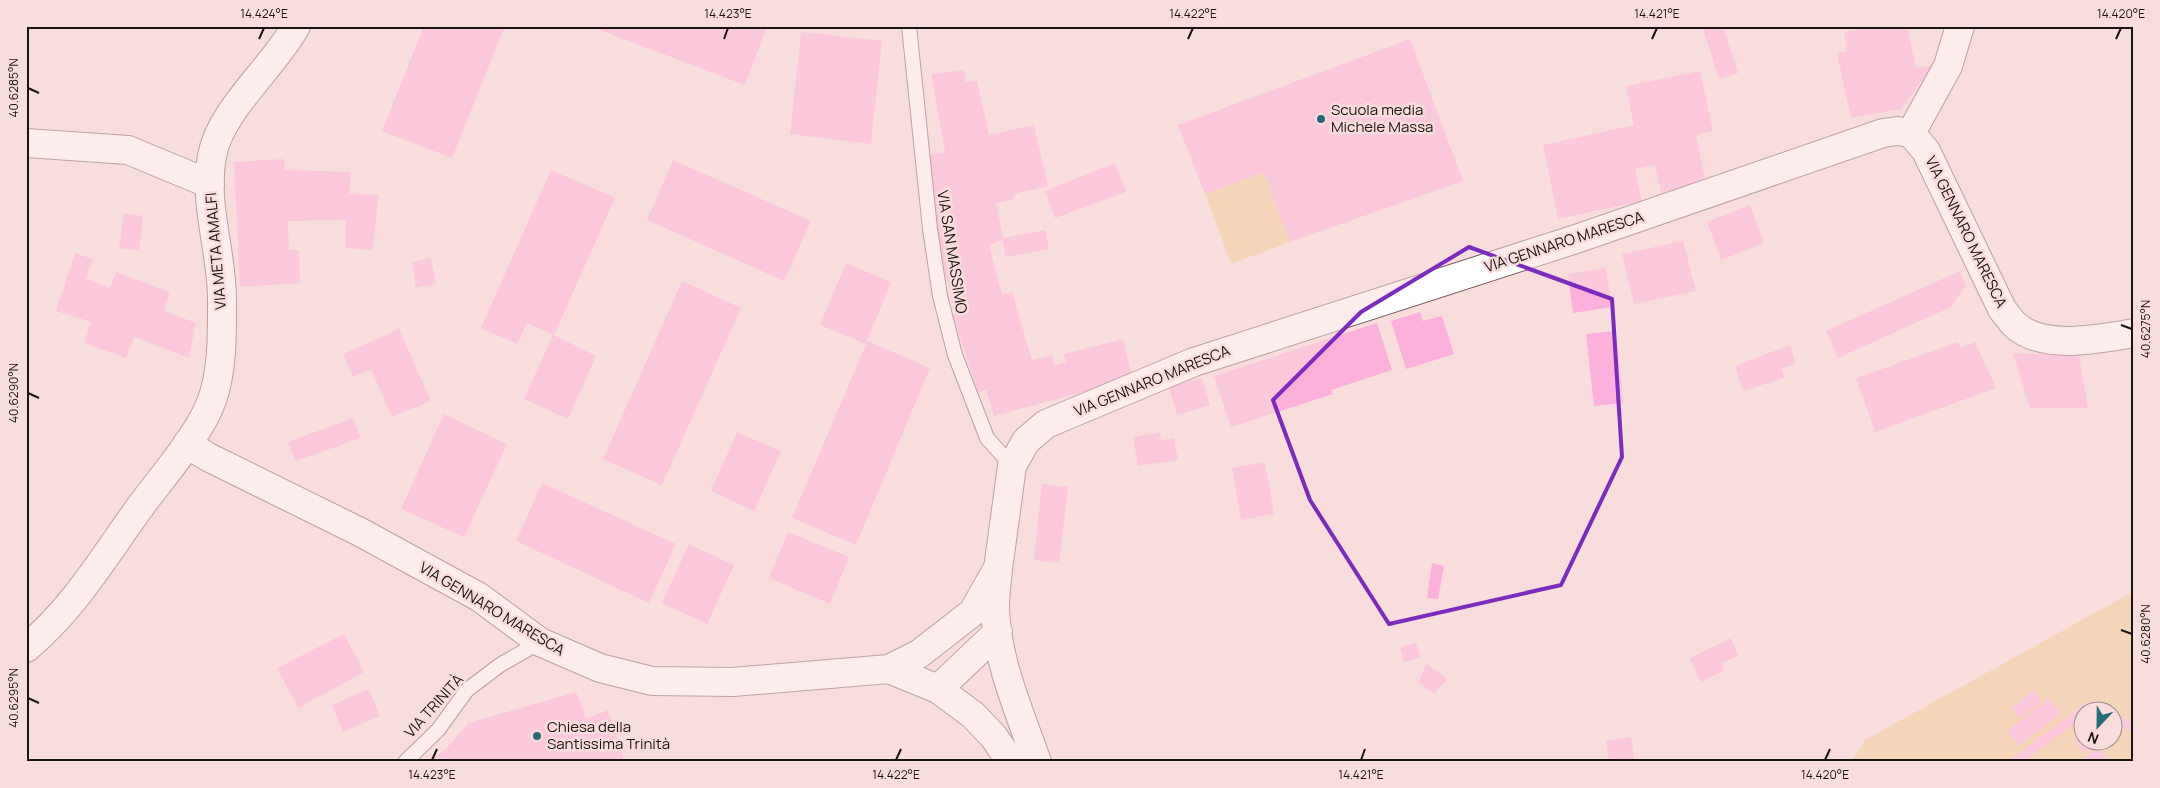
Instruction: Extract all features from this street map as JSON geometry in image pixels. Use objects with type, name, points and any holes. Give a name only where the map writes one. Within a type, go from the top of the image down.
[{"type":"main road","name":"VIA META AMALFI","points":[[26,648],[67,605],[92,575],[187,444],[211,401],[219,369],[222,298],[210,184],[212,154],[226,122],[296,26]]},
{"type":"main road","points":[[1911,133],[1948,66],[1960,26]]},
{"type":"main road","name":"VIA GENNARO MARESCA","points":[[1037,762],[1008,675],[998,632],[995,608],[998,569],[1012,466],[1026,440],[1046,424],[1194,362],[1612,227],[1883,133],[1897,130],[1911,133],[1926,151],[2002,309],[2015,325],[2036,336],[2065,341],[2099,340],[2134,333]]},
{"type":"main road","points":[[26,143],[128,150],[210,184]]},
{"type":"main road","name":"VIA GENNARO MARESCA","points":[[187,444],[208,457],[360,532],[479,598],[540,642],[600,668],[652,681],[733,682],[889,669],[938,689],[973,715],[994,737],[1011,762]]},
{"type":"main road","points":[[889,669],[919,654],[973,612],[998,569]]},
{"type":"main road","points":[[938,689],[998,632]]},
{"type":"lane","name":"VIA SAN MASSIMO","points":[[909,26],[930,229],[940,296],[955,355],[987,438],[1012,466]]},
{"type":"lane","name":"VIA TRINITÀ","points":[[405,762],[438,730],[467,690],[500,665],[540,642]]},
{"type":"highlighted area","points":[[1469,247],[1612,299],[1622,457],[1561,585],[1389,624],[1310,500],[1273,400],[1361,312]]},
{"type":"shaded area","points":[[1264,172],[1290,242],[1231,264],[1205,194]]},
{"type":"shaded area","points":[[2134,591],[2134,762],[1851,762],[1865,740]]},
{"type":"building","points":[[424,26],[505,26],[452,158],[382,131]]},
{"type":"building","points":[[589,26],[767,26],[745,85]]},
{"type":"building","points":[[1702,26],[1723,26],[1738,73],[1719,79]]},
{"type":"building","points":[[1874,26],[1907,26],[1916,68],[1934,65],[1901,109],[1851,118],[1837,53],[1847,51],[1844,32]]},
{"type":"building","points":[[801,32],[882,41],[871,144],[790,134]]},
{"type":"building","points":[[1410,39],[1463,181],[1290,242],[1264,172],[1205,194],[1178,125]]},
{"type":"building","points":[[964,70],[966,82],[977,80],[989,135],[1034,125],[1048,186],[1014,194],[1015,199],[996,203],[1003,238],[1045,230],[1049,249],[1005,257],[1003,240],[989,245],[1002,295],[1012,292],[1032,360],[1052,355],[1054,365],[1066,362],[1064,354],[1123,339],[1131,373],[1116,383],[994,416],[986,390],[978,393],[953,315],[958,313],[941,263],[924,155],[945,152],[931,74]]},
{"type":"building","points":[[1700,71],[1713,131],[1696,135],[1706,184],[1661,193],[1655,165],[1635,169],[1642,201],[1558,219],[1543,145],[1634,125],[1626,86]]},
{"type":"building","points":[[284,159],[285,170],[351,172],[349,194],[379,195],[372,250],[346,248],[346,220],[288,221],[289,250],[299,250],[300,283],[240,287],[234,162]]},
{"type":"building","points":[[673,160],[811,221],[784,281],[647,220]]},
{"type":"building","points":[[1115,163],[1126,192],[1055,218],[1045,191]]},
{"type":"building","points":[[551,170],[615,198],[554,335],[596,356],[568,419],[524,399],[553,335],[527,323],[517,344],[481,328]]},
{"type":"building","points":[[1750,205],[1764,243],[1721,260],[1707,222]]},
{"type":"building","points":[[124,213],[143,216],[139,251],[119,248]]},
{"type":"building","points":[[1683,241],[1696,291],[1634,304],[1622,254]]},
{"type":"building","points":[[75,253],[93,259],[86,279],[110,288],[116,272],[170,292],[164,311],[196,323],[189,358],[134,337],[126,358],[84,343],[91,322],[56,311]]},
{"type":"building","points":[[431,258],[436,284],[416,288],[412,262]]},
{"type":"building","points":[[846,263],[891,282],[867,341],[930,368],[856,545],[792,518],[866,344],[820,325]]},
{"type":"building","points":[[1606,268],[1612,307],[1573,313],[1568,274]]},
{"type":"building","points":[[1960,271],[1966,286],[1951,307],[1838,358],[1826,331]]},
{"type":"building","points":[[682,281],[741,308],[662,485],[603,459]]},
{"type":"building","points":[[1420,312],[1423,321],[1442,316],[1454,354],[1406,369],[1391,321]]},
{"type":"building","points":[[1377,323],[1392,370],[1331,390],[1333,394],[1231,427],[1214,376]]},
{"type":"building","points":[[399,329],[431,401],[392,417],[371,369],[353,377],[343,354]]},
{"type":"building","points":[[1616,331],[1624,403],[1594,406],[1586,334]]},
{"type":"building","points":[[1958,342],[1961,348],[1975,342],[1996,388],[1875,432],[1856,378]]},
{"type":"building","points":[[1790,345],[1796,364],[1781,368],[1784,378],[1743,391],[1735,366]]},
{"type":"building","points":[[2013,353],[2079,355],[2088,408],[2030,408]]},
{"type":"building","points":[[1202,378],[1210,405],[1177,415],[1169,387]]},
{"type":"building","points":[[444,414],[507,444],[464,537],[401,509]]},
{"type":"building","points":[[353,418],[361,438],[295,461],[288,442]]},
{"type":"building","points":[[737,432],[781,451],[754,511],[711,491]]},
{"type":"building","points":[[1160,432],[1161,440],[1174,438],[1178,460],[1138,466],[1133,437]]},
{"type":"building","points":[[1265,462],[1274,514],[1241,520],[1232,468]]},
{"type":"building","points":[[542,483],[676,544],[649,603],[516,541]]},
{"type":"building","points":[[1042,484],[1068,487],[1059,563],[1034,560]]},
{"type":"building","points":[[788,532],[849,557],[830,604],[769,578]]},
{"type":"building","points":[[689,544],[734,565],[707,624],[662,603]]},
{"type":"building","points":[[1432,563],[1444,566],[1438,599],[1427,598]]},
{"type":"building","points":[[344,634],[364,672],[298,708],[277,668]]},
{"type":"building","points":[[1731,638],[1738,656],[1723,662],[1723,671],[1701,682],[1690,658]]},
{"type":"building","points":[[1416,643],[1420,658],[1404,662],[1400,647]]},
{"type":"building","points":[[1426,663],[1447,679],[1434,694],[1419,682]]},
{"type":"building","points":[[369,689],[380,716],[343,732],[332,705]]},
{"type":"building","points":[[2033,690],[2042,701],[2020,718],[2012,708]]},
{"type":"building","name":"Chiesa della Santissima Trinità","points":[[576,692],[586,719],[608,710],[625,762],[427,762],[446,749],[468,723]]},
{"type":"building","points":[[2049,698],[2061,713],[2019,746],[2007,731]]},
{"type":"building","points":[[2072,714],[2072,725],[2023,762],[2007,762]]},
{"type":"building","points":[[2122,717],[2134,723],[2134,733],[2122,726]]},
{"type":"building","points":[[1631,737],[1635,762],[1609,762],[1606,741]]},
{"type":"building","points":[[2094,750],[2100,750],[2106,757],[2101,762],[2088,762],[2085,758]]},
{"type":"place","name":"Scuola media Michele Massa","points":[[1321,119]]},
{"type":"place","name":"Chiesa della Santissima Trinità","points":[[537,736]]}]
